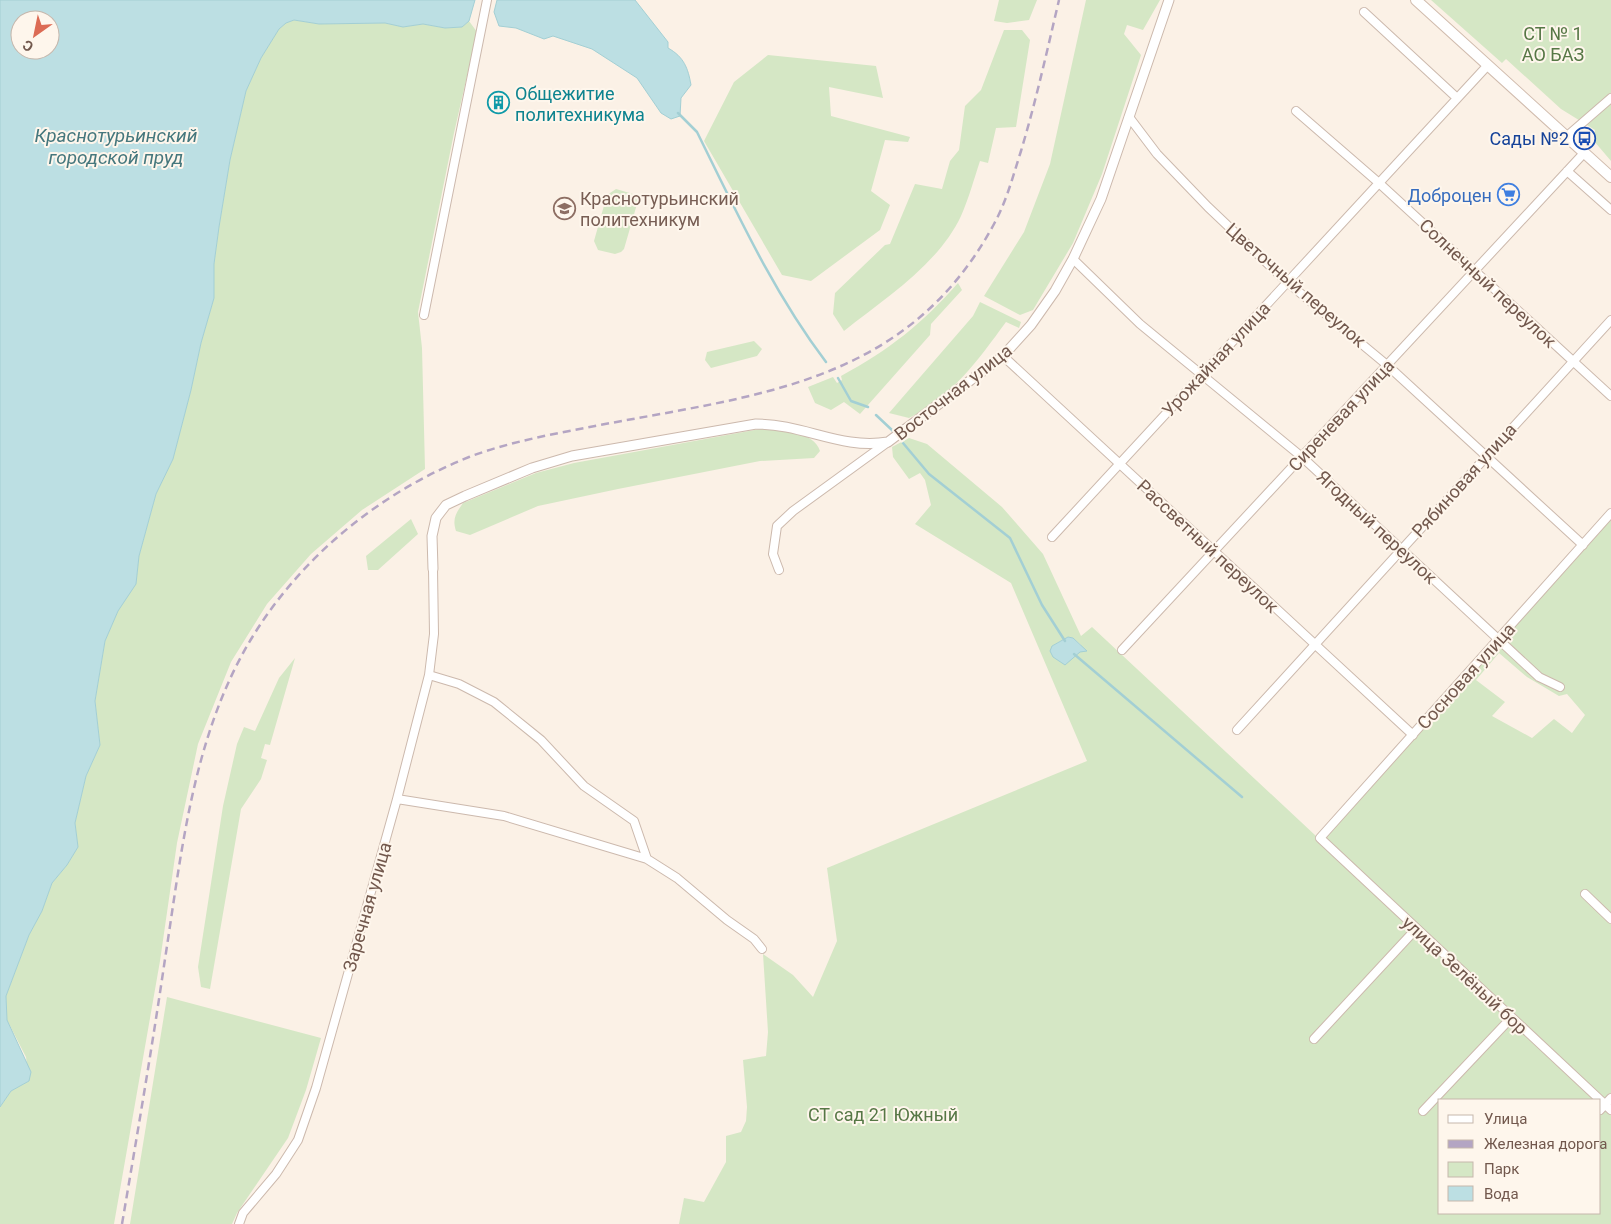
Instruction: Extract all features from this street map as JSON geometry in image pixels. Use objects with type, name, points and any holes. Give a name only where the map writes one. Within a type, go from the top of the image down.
[{"type":"main road","points":[[1416,0],[1611,178]]},
{"type":"street","points":[[424,315],[487,0]]},
{"type":"street","name":"Восточная улица","points":[[433,569],[432,536],[436,518],[446,505],[532,468],[572,456],[756,424],[785,425],[854,444],[871,445],[888,442],[1003,356],[1035,318],[1073,259],[1101,199],[1169,0]]},
{"type":"street","points":[[1364,12],[1459,95]]},
{"type":"street","name":"Урожайная улица","points":[[1052,537],[1488,65]]},
{"type":"street","points":[[1566,137],[1611,98]]},
{"type":"street","name":"Солнечный переулок","points":[[1296,111],[1379,183],[1611,396]]},
{"type":"street","name":"Цветочный переулок","points":[[1129,117],[1157,154],[1208,207],[1287,282],[1387,365],[1583,545]]},
{"type":"street","name":"Сиреневая улица","points":[[1122,650],[1584,153]]},
{"type":"street","points":[[1567,171],[1611,210]]},
{"type":"street","name":"Ягодный переулок","points":[[1073,259],[1140,324],[1200,376],[1302,457],[1538,677],[1560,687]]},
{"type":"street","name":"Рябиновая улица","points":[[1237,730],[1611,320]]},
{"type":"street","name":"Рассветный переулок","points":[[1003,356],[1413,735]]},
{"type":"street","points":[[779,570],[773,554],[777,526],[793,512],[888,442]]},
{"type":"street","name":"Сосновая улица","points":[[1320,838],[1611,514]]},
{"type":"street","name":"Заречная улица","points":[[239,1224],[243,1213],[276,1174],[298,1140],[316,1088],[397,799],[429,675],[434,634],[433,569]]},
{"type":"street","points":[[429,675],[459,684],[494,702],[542,740],[584,786],[634,821],[646,859]]},
{"type":"street","points":[[397,799],[504,816],[646,859],[677,878],[727,920],[754,939],[762,949]]},
{"type":"street","name":"улица Зелёный бор","points":[[1320,838],[1595,1099]]},
{"type":"street","points":[[1585,894],[1611,919]]},
{"type":"street","points":[[1314,1039],[1416,929]]},
{"type":"street","points":[[1423,1111],[1511,1018]]},
{"type":"street","points":[[1605,1109],[1611,1098]]},
{"type":"green space","points":[[999,0],[1037,0],[1029,20],[1007,23],[994,21]]},
{"type":"green space","points":[[1086,0],[1160,0],[1143,30],[1127,25],[1124,34],[1141,55],[1102,174],[1073,243],[1033,310],[1020,315],[984,296],[1024,232],[1050,164]]},
{"type":"green space","name":"СТ № 1 АО БАЗ","points":[[1431,0],[1611,0],[1611,161],[1594,141],[1595,130],[1561,109],[1506,59],[1502,63]]},
{"type":"green space","points":[[294,20],[319,24],[385,23],[403,27],[423,24],[445,28],[462,27],[469,21],[477,32],[454,133],[418,312],[422,348],[425,469],[362,510],[311,554],[267,604],[231,662],[198,744],[177,843],[160,961],[114,1224],[0,1224],[0,1107],[11,1091],[29,1081],[26,1057],[7,1020],[6,996],[29,935],[42,911],[52,883],[67,865],[78,847],[75,823],[86,776],[100,745],[95,701],[105,641],[118,611],[136,584],[139,556],[156,494],[173,459],[191,390],[201,343],[214,298],[214,264],[219,227],[230,160],[246,91],[261,58],[279,29],[286,23]]},
{"type":"green space","points":[[1004,30],[1022,30],[1030,40],[1016,127],[996,128],[988,163],[980,161],[961,216],[939,250],[909,280],[844,331],[833,314],[835,293],[885,245],[890,244],[915,184],[942,189],[950,161],[959,150],[965,106],[981,90]]},
{"type":"green space","points":[[768,55],[876,66],[883,98],[829,87],[831,116],[910,137],[908,142],[885,140],[871,191],[890,205],[880,230],[811,281],[782,275],[704,141],[734,82]]},
{"type":"green space","points":[[616,189],[633,194],[637,204],[624,249],[615,254],[598,250],[594,241],[607,195]]},
{"type":"green space","points":[[958,283],[962,290],[931,324],[930,335],[860,414],[844,402],[831,410],[815,403],[808,387],[833,377],[837,383],[842,380],[841,376],[890,346],[918,324]]},
{"type":"green space","points":[[980,302],[1021,322],[1019,328],[1006,322],[964,376],[925,409],[909,418],[889,413],[973,316]]},
{"type":"green space","points":[[754,341],[762,349],[757,356],[711,368],[705,360],[707,352]]},
{"type":"green space","points":[[765,428],[797,433],[811,439],[817,444],[820,451],[814,458],[760,461],[538,506],[470,535],[456,531],[455,516],[463,503],[536,473],[574,463]]},
{"type":"green space","name":"СТ сад 21 Южный","points":[[909,438],[927,444],[1002,507],[1043,554],[1081,636],[1092,627],[1316,836],[1326,836],[1611,519],[1611,1224],[679,1224],[684,1198],[704,1202],[726,1162],[726,1136],[741,1132],[746,1121],[747,1107],[743,1060],[766,1056],[768,1032],[763,954],[793,975],[813,997],[837,941],[827,868],[1087,761],[1011,583],[915,524],[931,505],[925,480],[920,473],[909,479],[893,457],[892,447]],"holes":[[[1068,637],[1073,638],[1081,645],[1077,655],[1052,646]],[[1499,653],[1527,677],[1559,696],[1567,694],[1585,715],[1572,733],[1554,719],[1532,738],[1492,716],[1505,702],[1476,680]]]},
{"type":"green space","points":[[411,519],[418,534],[378,570],[368,570],[366,556]]},
{"type":"green space","points":[[295,658],[270,745],[265,744],[261,758],[267,760],[261,779],[241,809],[210,989],[201,987],[198,967],[223,806],[237,744],[244,727],[255,731],[279,678]]},
{"type":"green space","points":[[167,997],[321,1038],[306,1090],[288,1138],[237,1213],[232,1224],[130,1224]]},
{"type":"water","name":"Краснотурьинский городской пруд","points":[[0,0],[475,0],[469,21],[462,27],[445,28],[423,24],[403,27],[385,23],[319,24],[294,20],[286,23],[279,29],[261,58],[246,91],[230,160],[219,227],[214,264],[214,298],[201,343],[191,390],[173,459],[156,494],[139,556],[136,584],[118,611],[105,641],[95,701],[100,745],[86,776],[75,823],[78,847],[67,865],[52,883],[42,911],[29,935],[6,996],[7,1020],[31,1072],[29,1081],[11,1091],[0,1107]]},
{"type":"water","points":[[497,0],[635,0],[668,42],[668,48],[682,59],[687,68],[691,85],[681,98],[680,116],[671,119],[661,113],[637,78],[592,49],[553,36],[544,39],[516,28],[499,26],[494,12]]},
{"type":"water","points":[[1068,637],[1073,638],[1087,651],[1080,652],[1065,665],[1053,657],[1050,651],[1052,646]]},
{"type":"waterway","points":[[678,113],[697,132],[772,279],[789,308],[826,362]]},
{"type":"waterway","points":[[838,378],[851,401],[868,407]]},
{"type":"waterway","points":[[876,415],[893,431]]},
{"type":"waterway","points":[[903,443],[929,474],[1010,538],[1042,605],[1065,641]]},
{"type":"waterway","points":[[1074,654],[1242,797]]},
{"type":"railway","points":[[122,1224],[150,1059],[184,834],[203,752],[216,712],[233,673],[253,636],[273,606],[295,579],[347,529],[405,488],[437,471],[469,457],[515,443],[563,432],[713,404],[769,391],[822,374],[872,350],[918,319],[958,278],[994,224],[1003,206],[1026,132],[1059,0]]},
{"type":"place","name":"Общежитие политехникума","points":[[499,103]]},
{"type":"place","name":"Сады №2","points":[[1585,138]]},
{"type":"place","name":"Доброцен","points":[[1508,195]]},
{"type":"place","name":"Краснотурьинский политехникум","points":[[564,208]]}]
